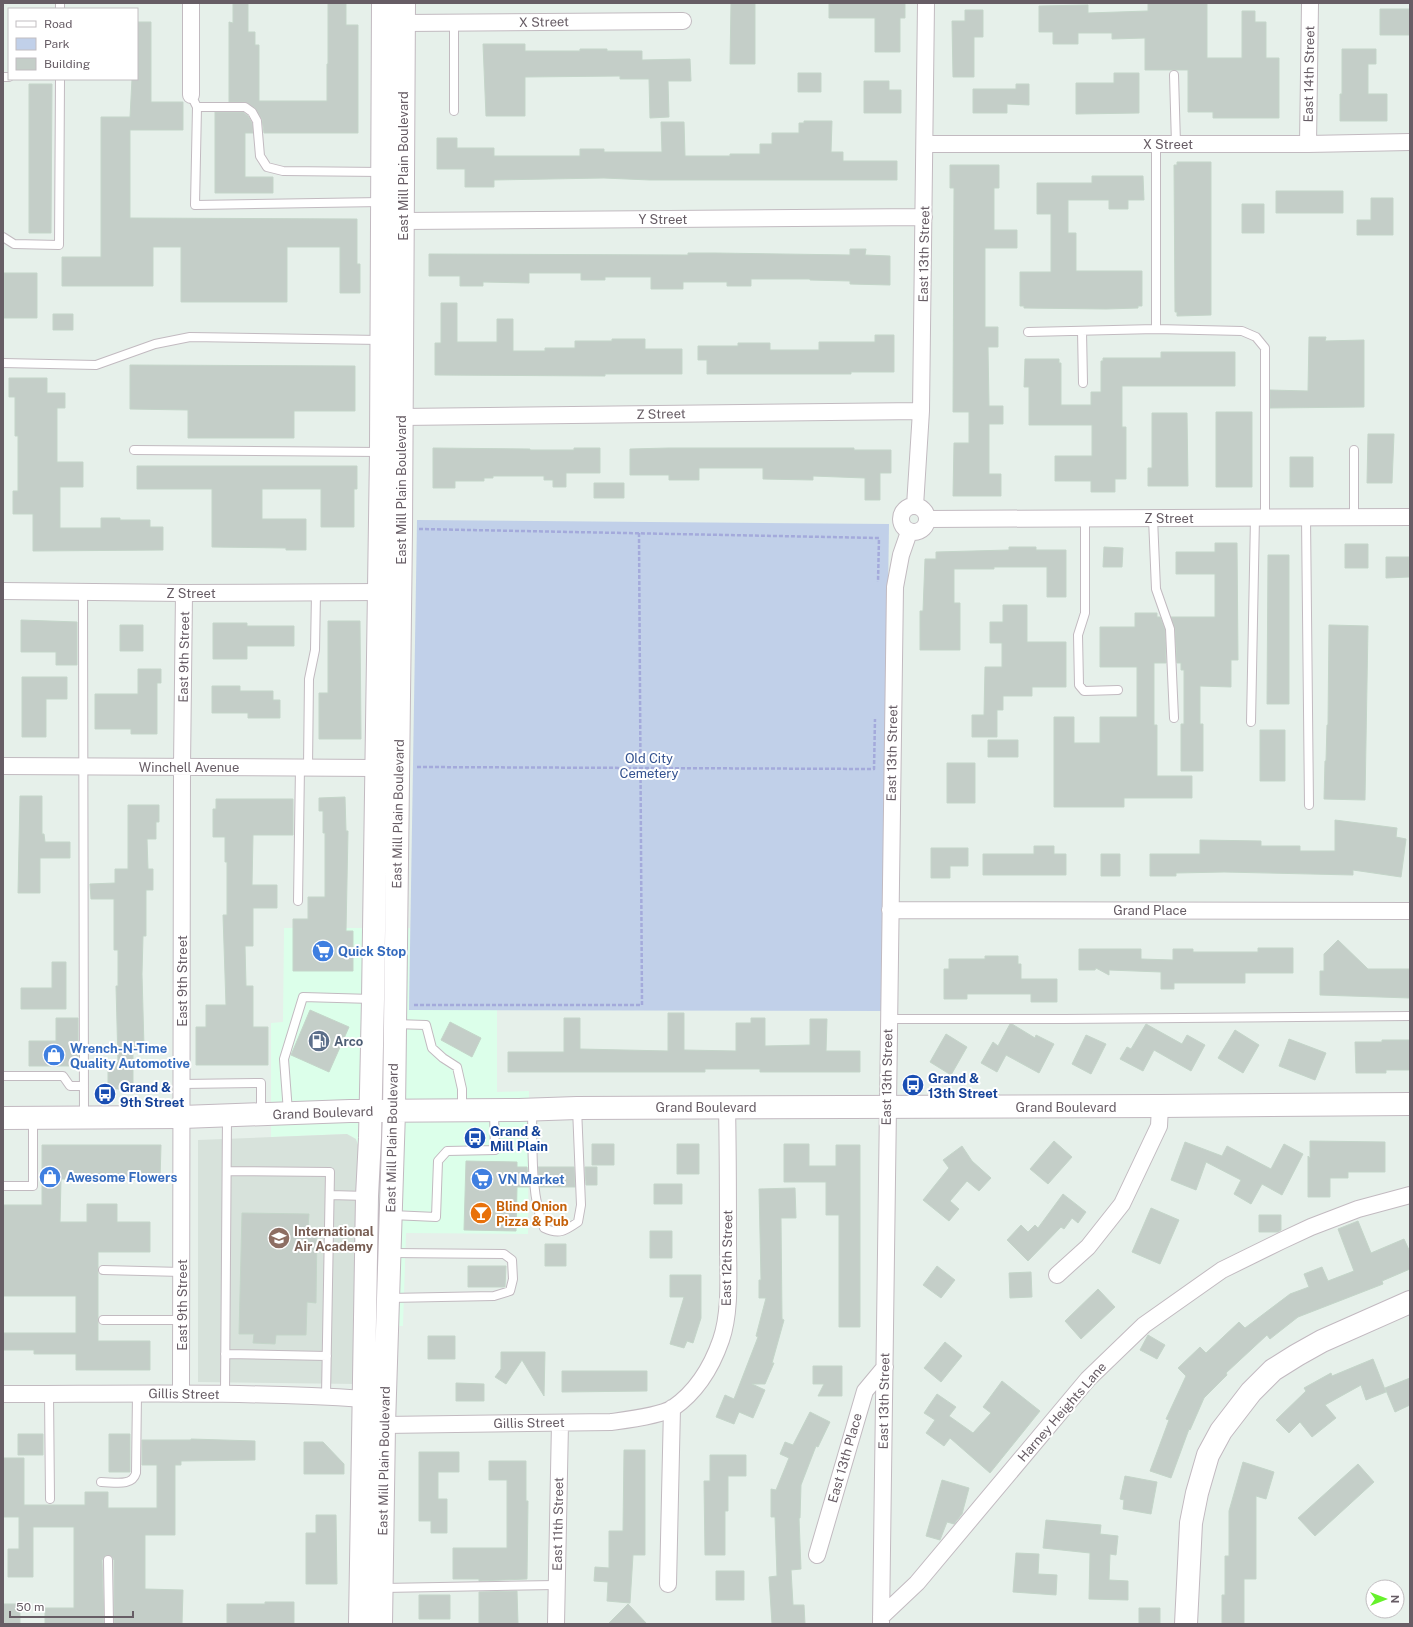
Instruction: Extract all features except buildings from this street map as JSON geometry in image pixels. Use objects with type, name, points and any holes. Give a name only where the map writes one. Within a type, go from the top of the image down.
[{"type":"main road","name":"East Mill Plain Boulevard","points":[[360,1624],[367,1196],[371,1111],[381,452],[383,3]]},
{"type":"main road","name":"East Mill Plain Boulevard","points":[[381,1624],[384,1425],[394,1111],[401,530],[404,13]]},
{"type":"main road","name":"Grand Boulevard","points":[[3,1118],[182,1117],[371,1111],[577,1108],[1410,1104]]},
{"type":"main road","points":[[1186,1624],[1191,1523],[1196,1493],[1208,1455],[1221,1431],[1251,1392],[1273,1370],[1322,1341],[1410,1302]]},
{"type":"street","points":[[191,3],[194,101]]},
{"type":"street","name":"East 13th Street","points":[[915,506],[921,411],[926,3]]},
{"type":"street","name":"East 14th Street","points":[[1308,144],[1310,4]]},
{"type":"street","name":"X Street","points":[[404,13],[454,23],[683,21]]},
{"type":"street","name":"X Street","points":[[925,144],[1308,144],[1410,142]]},
{"type":"street","name":"Y Street","points":[[402,221],[924,217]]},
{"type":"street","name":"Z Street","points":[[401,417],[921,411]]},
{"type":"street","points":[[909,506],[915,506],[923,509],[926,513],[927,519],[926,525],[921,531],[909,532],[902,526],[901,516],[905,509],[909,506]]},
{"type":"street","name":"Z Street","points":[[927,519],[1410,517]]},
{"type":"street","name":"East 13th Street","points":[[881,1620],[895,587],[901,555],[909,532]]},
{"type":"street","name":"Z Street","points":[[3,592],[379,592]]},
{"type":"street","name":"East 9th Street","points":[[182,1394],[182,767],[184,593]]},
{"type":"street","name":"Winchell Avenue","points":[[3,766],[376,768]]},
{"type":"street","name":"Grand Place","points":[[890,910],[1410,911]]},
{"type":"street","points":[[1058,1275],[1088,1247],[1122,1204],[1159,1126],[1160,1106]]},
{"type":"street","name":"East 12th Street","points":[[672,1408],[699,1383],[711,1363],[722,1339],[728,1302],[727,1107]]},
{"type":"street","name":"Harney Heights Lane","points":[[881,1620],[917,1583],[1088,1379],[1144,1324],[1222,1270],[1274,1244],[1311,1227],[1358,1209],[1410,1195]]},
{"type":"street","name":"East 13th Place","points":[[817,1555],[865,1391],[885,1367]]},
{"type":"street","name":"Gillis Street","points":[[3,1394],[225,1394],[326,1396],[364,1399]]},
{"type":"street","points":[[668,1584],[672,1408]]},
{"type":"street","name":"Gillis Street","points":[[384,1425],[611,1422],[646,1416],[672,1408]]},
{"type":"street","name":"East 11th Street","points":[[556,1624],[560,1423]]},
{"type":"lane","points":[[454,23],[454,111]]},
{"type":"lane","points":[[1174,75],[1176,144]]},
{"type":"lane","points":[[3,237],[14,244],[59,245],[60,80]]},
{"type":"lane","points":[[382,172],[283,171],[267,167],[260,156],[257,121],[252,112],[245,107],[194,101],[195,205],[382,202]]},
{"type":"lane","points":[[1156,144],[1156,329]]},
{"type":"lane","points":[[1028,332],[1156,329],[1242,331],[1256,337],[1265,348],[1260,518],[1251,722]]},
{"type":"lane","points":[[1082,331],[1083,384]]},
{"type":"lane","points":[[3,363],[96,365],[155,344],[190,337],[381,340]]},
{"type":"lane","points":[[134,450],[381,452]]},
{"type":"lane","points":[[1354,450],[1354,517]]},
{"type":"lane","points":[[1306,517],[1309,805]]},
{"type":"lane","points":[[1085,518],[1085,613],[1078,635],[1079,685],[1084,691],[1118,690]]},
{"type":"lane","points":[[1153,518],[1156,589],[1170,629],[1174,718]]},
{"type":"lane","points":[[83,592],[84,1118]]},
{"type":"lane","points":[[298,901],[308,679],[315,650],[316,593]]},
{"type":"lane","points":[[289,1114],[284,1059],[303,997],[373,999]]},
{"type":"lane","points":[[395,1014],[426,1025],[432,1048],[443,1058],[457,1067],[462,1088],[462,1110]]},
{"type":"lane","points":[[888,1019],[1410,1016]]},
{"type":"lane","points":[[3,1076],[63,1076],[70,1086],[84,1086]]},
{"type":"lane","points":[[182,1084],[261,1083],[261,1115]]},
{"type":"lane","points":[[532,1109],[533,1162],[538,1214],[544,1228],[553,1232],[566,1231],[578,1222],[581,1205],[577,1108]]},
{"type":"lane","points":[[391,1215],[436,1217],[438,1161],[447,1151],[495,1150],[494,1110]]},
{"type":"lane","points":[[225,1394],[227,1116]]},
{"type":"lane","points":[[3,1186],[33,1186],[33,1118]]},
{"type":"lane","points":[[227,1171],[330,1172],[326,1396]]},
{"type":"lane","points":[[330,1195],[367,1196]]},
{"type":"lane","points":[[388,1298],[494,1296],[510,1291],[513,1279],[512,1260],[504,1254],[390,1253]]},
{"type":"lane","points":[[103,1270],[182,1272]]},
{"type":"lane","points":[[103,1320],[182,1320]]},
{"type":"lane","points":[[225,1354],[327,1356]]},
{"type":"lane","points":[[50,1394],[50,1499]]},
{"type":"lane","points":[[101,1482],[129,1482],[134,1479],[136,1472],[137,1394]]},
{"type":"lane","points":[[108,1560],[109,1624]]},
{"type":"lane","points":[[382,1588],[556,1585]]},
{"type":"path","points":[[401,530],[428,529],[879,538],[878,586]]},
{"type":"path","points":[[395,1014],[642,1005],[639,533]]},
{"type":"path","points":[[398,767],[874,769],[876,713]]},
{"type":"shaded area","points":[[284,928],[410,928],[409,1010],[497,1010],[497,1092],[529,1091],[528,1234],[406,1233],[403,1326],[357,1326],[347,1134],[271,1137],[271,1023],[283,1022]]},
{"type":"shaded area","name":"International Air Academy","points":[[347,1134],[356,1139],[360,1151],[357,1384],[198,1382],[198,1140]]},
{"type":"green space","name":"Old City Cemetery","points":[[417,520],[889,524],[882,1011],[409,1010]]},
{"type":"place","name":"Quick Stop","points":[[323,951]]},
{"type":"place","name":"Arco","points":[[319,1041]]},
{"type":"place","name":"Wrench-N-Time Quality Automotive","points":[[54,1055]]},
{"type":"place","name":"Grand & 13th Street","points":[[913,1085]]},
{"type":"place","name":"Grand & 9th Street","points":[[105,1094]]},
{"type":"place","name":"Grand & Mill Plain","points":[[475,1138]]},
{"type":"place","name":"Awesome Flowers","points":[[50,1177]]},
{"type":"place","name":"VN Market","points":[[482,1179]]},
{"type":"place","name":"Blind Onion Pizza & Pub","points":[[481,1213]]},
{"type":"place","name":"International Air Academy","points":[[279,1238]]}]
